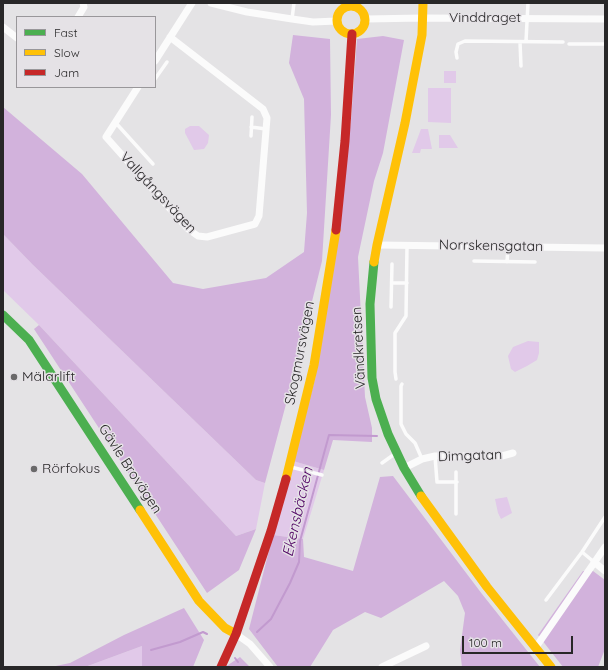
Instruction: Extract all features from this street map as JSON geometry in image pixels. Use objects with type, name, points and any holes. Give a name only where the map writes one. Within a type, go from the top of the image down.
[{"type":"street","points":[[79,16],[84,7],[83,3]]},
{"type":"street","points":[[156,59],[192,3]]},
{"type":"street","points":[[211,3],[248,12],[292,19],[313,22],[337,21]]},
{"type":"street","name":"Vändkretsen","points":[[423,3],[422,35],[405,123],[376,245],[370,304],[372,378],[381,416],[404,468],[424,500],[550,667]]},
{"type":"street","points":[[351,4],[363,11],[366,19],[363,28],[352,34],[343,31],[337,21],[340,12],[346,6],[351,4]]},
{"type":"street","name":"Vinddraget","points":[[366,19],[605,19]]},
{"type":"street","points":[[3,27],[16,37]]},
{"type":"street","name":"Skogmursvägen","points":[[222,667],[236,634],[271,531],[290,467],[314,365],[335,244],[352,34]]},
{"type":"street","name":"Vallgångsvägen","points":[[137,88],[106,137],[188,229],[198,236],[207,237],[255,224],[259,216],[267,118],[263,109],[170,38]]},
{"type":"street","name":"Norrskensgatan","points":[[376,245],[605,248]]},
{"type":"street","name":"Gävle Brovägen","points":[[3,315],[29,340],[199,601],[225,628],[236,634]]},
{"type":"street","name":"Dimgatan","points":[[404,468],[422,459],[435,456],[502,456],[514,453]]},
{"type":"street","points":[[536,647],[605,547]]},
{"type":"street","points":[[594,562],[605,570]]},
{"type":"street","points":[[236,634],[250,644],[270,667]]},
{"type":"street","points":[[382,667],[426,646]]},
{"type":"lane","points":[[292,19],[294,3]]},
{"type":"lane","points":[[526,41],[528,3]]},
{"type":"lane","points":[[457,58],[456,52],[458,44],[464,41],[563,42]]},
{"type":"lane","points":[[520,42],[521,66]]},
{"type":"lane","points":[[569,44],[605,44]]},
{"type":"lane","points":[[156,78],[167,62]]},
{"type":"lane","points":[[251,136],[252,117]]},
{"type":"lane","points":[[116,122],[153,164]]},
{"type":"lane","points":[[251,127],[266,128]]},
{"type":"lane","points":[[396,379],[395,333],[406,316],[407,246]]},
{"type":"lane","points":[[507,262],[508,247]]},
{"type":"lane","points":[[474,261],[535,262]]},
{"type":"lane","points":[[391,307],[392,264]]},
{"type":"lane","points":[[392,283],[407,283]]},
{"type":"lane","points":[[402,384],[401,424],[406,434],[415,443],[422,459]]},
{"type":"lane","points":[[382,463],[397,453]]},
{"type":"lane","points":[[435,456],[437,482],[457,482]]},
{"type":"lane","points":[[290,467],[322,475]]},
{"type":"lane","points":[[456,472],[456,514]]},
{"type":"lane","points":[[546,600],[582,552],[605,517]]},
{"type":"lane","points":[[582,552],[594,562]]},
{"type":"shaded area","points":[[293,35],[330,39],[331,115],[322,261],[265,483],[256,480],[32,264],[3,234],[3,107],[82,174],[173,283],[203,289],[266,278],[304,252],[307,213],[304,99],[289,63]]},
{"type":"shaded area","points":[[383,36],[404,40],[383,153],[374,181],[358,257],[365,397],[372,428],[372,442],[333,440],[324,470],[293,461],[315,379],[351,120],[357,39]]},
{"type":"shaded area","points":[[444,71],[456,71],[456,83],[444,83]]},
{"type":"shaded area","points":[[428,88],[451,88],[451,123],[428,122]]},
{"type":"shaded area","points":[[190,126],[199,126],[209,135],[208,143],[204,149],[194,150],[185,133],[185,129]]},
{"type":"shaded area","points":[[421,129],[428,129],[432,149],[421,149],[420,153],[412,153]]},
{"type":"shaded area","points":[[439,135],[450,135],[458,148],[439,148]]},
{"type":"shaded area","points":[[3,234],[32,264],[256,480],[265,483],[256,529],[236,536],[39,325],[3,290]]},
{"type":"shaded area","points":[[39,325],[236,536],[256,529],[239,570],[207,593],[34,329]]},
{"type":"shaded area","points":[[528,341],[539,342],[539,353],[537,360],[515,372],[511,369],[508,356],[513,347]]},
{"type":"shaded area","points":[[293,461],[324,470],[303,539],[273,535]]},
{"type":"shaded area","points":[[393,476],[482,594],[540,667],[462,667],[460,650],[465,613],[458,596],[444,581],[381,618],[365,612],[333,630],[310,667],[278,667],[249,629],[273,535],[303,539],[304,557],[353,571],[380,477]]},
{"type":"shaded area","points":[[507,497],[512,513],[501,519],[495,499]]},
{"type":"shaded area","points":[[583,571],[593,571],[605,580],[605,649],[598,667],[563,667],[538,635]]},
{"type":"shaded area","points":[[184,608],[204,640],[193,667],[142,667],[142,646],[85,667],[51,667],[70,663],[124,635]]},
{"type":"shaded area","points":[[142,646],[142,667],[85,667]]},
{"type":"shaded area","points":[[240,657],[250,667],[225,667]]},
{"type":"waterway","name":"Ekensbäcken","points":[[257,632],[271,619],[299,562],[300,541],[329,435],[377,436]]},
{"type":"waterway","name":"Ekensbäcken","points":[[151,650],[180,642],[203,632],[207,634]]},
{"type":"waterway","points":[[235,658],[238,662]]},
{"type":"traffic: fast","points":[[374,262],[370,304],[372,378],[376,399],[388,434],[404,468],[421,496]]},
{"type":"traffic: fast","points":[[3,315],[29,340],[140,510]]},
{"type":"traffic: slow","points":[[374,262],[405,123],[422,35],[423,3]]},
{"type":"traffic: slow","points":[[351,6],[361,10],[365,20],[361,30],[351,34],[341,30],[337,20],[341,10],[351,6]]},
{"type":"traffic: slow","points":[[286,479],[314,365],[336,230]]},
{"type":"traffic: slow","points":[[421,496],[487,587],[551,667]]},
{"type":"traffic: slow","points":[[140,510],[199,601],[225,628],[236,634]]},
{"type":"traffic: jam","points":[[336,230],[345,141],[352,34]]},
{"type":"traffic: jam","points":[[221,667],[236,634],[271,531],[286,479]]},
{"type":"place","name":"Mälarlift","points":[[14,377]]},
{"type":"place","name":"Rörfokus","points":[[34,469]]}]
